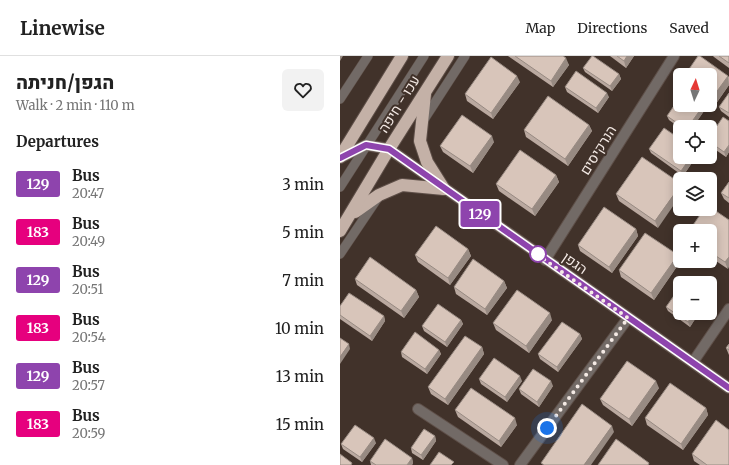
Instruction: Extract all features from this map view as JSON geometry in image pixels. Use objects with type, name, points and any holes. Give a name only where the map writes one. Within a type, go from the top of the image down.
[{"type":"highway","name":"עכו - חיפה","points":[[340,158],[402,56]]},
{"type":"highway","name":"עכו - חיפה","points":[[340,231],[351,215],[389,149],[448,56]]},
{"type":"highway","points":[[425,91],[420,141],[427,162],[444,189]]},
{"type":"highway","points":[[351,215],[380,195],[402,185],[444,189]]},
{"type":"street","name":"הנרקיסים","points":[[545,260],[674,56]]},
{"type":"street","points":[[340,158],[366,145]]},
{"type":"street","name":"הגפן","points":[[366,145],[389,149],[729,388]]},
{"type":"street","points":[[693,362],[729,309]]},
{"type":"street","points":[[520,465],[628,318]]},
{"type":"street","points":[[418,409],[502,465]]},
{"type":"lane","points":[[340,99],[368,56]]},
{"type":"lane","points":[[340,187],[424,56]]},
{"type":"lane","points":[[422,122],[465,56]]},
{"type":"lane","points":[[340,254],[380,195]]},
{"type":"building","points":[[515,56],[563,56],[566,58],[551,81]]},
{"type":"building","points":[[592,56],[619,74],[610,86],[583,68]]},
{"type":"building","points":[[617,56],[627,56],[624,61]]},
{"type":"building","points":[[698,56],[700,56],[717,68],[690,68]]},
{"type":"building","points":[[719,56],[729,56],[729,63]]},
{"type":"building","points":[[491,57],[517,76],[491,113],[465,94]]},
{"type":"building","points":[[717,68],[728,76],[717,91]]},
{"type":"building","points":[[576,71],[607,93],[596,108],[565,87]]},
{"type":"building","points":[[729,93],[729,113],[719,107]]},
{"type":"building","points":[[548,96],[589,125],[565,159],[524,130]]},
{"type":"building","points":[[673,107],[673,112],[699,112],[693,120],[673,120],[667,116]]},
{"type":"building","points":[[462,115],[492,136],[470,166],[440,146]]},
{"type":"building","points":[[723,117],[729,121],[729,145],[724,152],[717,147],[717,126]]},
{"type":"building","points":[[664,128],[673,134],[673,164],[686,164],[681,171],[649,149]]},
{"type":"building","points":[[520,150],[556,175],[532,209],[496,184]]},
{"type":"building","points":[[642,157],[673,178],[673,196],[655,221],[616,194]]},
{"type":"building","points":[[729,182],[729,198],[721,193]]},
{"type":"building","points":[[604,207],[636,229],[609,267],[578,245]]},
{"type":"building","points":[[717,212],[729,220],[729,257],[725,262],[717,257],[717,224],[694,224],[699,216],[717,216]]},
{"type":"building","points":[[436,226],[468,249],[448,278],[415,255]]},
{"type":"building","points":[[645,233],[673,252],[673,262],[651,293],[619,270]]},
{"type":"building","points":[[370,257],[416,290],[401,311],[355,279]]},
{"type":"building","points":[[473,259],[504,281],[485,309],[454,287]]},
{"type":"building","points":[[517,290],[550,313],[526,346],[493,323]]},
{"type":"building","points":[[349,293],[384,316],[370,336],[340,315],[340,306]]},
{"type":"building","points":[[673,297],[673,312],[666,307]]},
{"type":"building","points":[[438,304],[461,320],[445,342],[422,326]]},
{"type":"building","points":[[562,322],[580,334],[557,367],[538,354]]},
{"type":"building","points":[[415,332],[439,350],[425,369],[401,352]]},
{"type":"building","points":[[465,336],[482,347],[445,399],[428,387]]},
{"type":"building","points":[[340,338],[349,344],[340,357]]},
{"type":"building","points":[[494,358],[520,376],[505,397],[479,379]]},
{"type":"building","points":[[627,361],[656,381],[629,419],[600,399]]},
{"type":"building","points":[[533,369],[551,381],[537,402],[519,389]]},
{"type":"building","points":[[670,383],[706,408],[681,444],[645,418]]},
{"type":"building","points":[[471,388],[515,418],[499,441],[455,410]]},
{"type":"building","points":[[582,404],[612,426],[584,465],[544,465],[541,463]]},
{"type":"building","points":[[716,420],[729,430],[729,465],[707,465],[692,454]]},
{"type":"building","points":[[355,425],[374,438],[360,457],[341,444]]},
{"type":"building","points":[[424,429],[435,436],[421,455],[411,448]]},
{"type":"building","points":[[385,439],[412,458],[407,465],[376,465],[370,461]]},
{"type":"building","points":[[616,439],[649,463],[648,465],[598,465]]},
{"type":"building","points":[[439,452],[454,462],[451,465],[430,465]]},
{"type":"building","points":[[340,454],[352,463],[351,465],[340,465]]},
{"type":"bus line","name":"129","points":[[340,158],[366,145],[389,149],[729,388]]},
{"type":"route","points":[[538,254],[532,251],[628,318],[547,428]]}]
